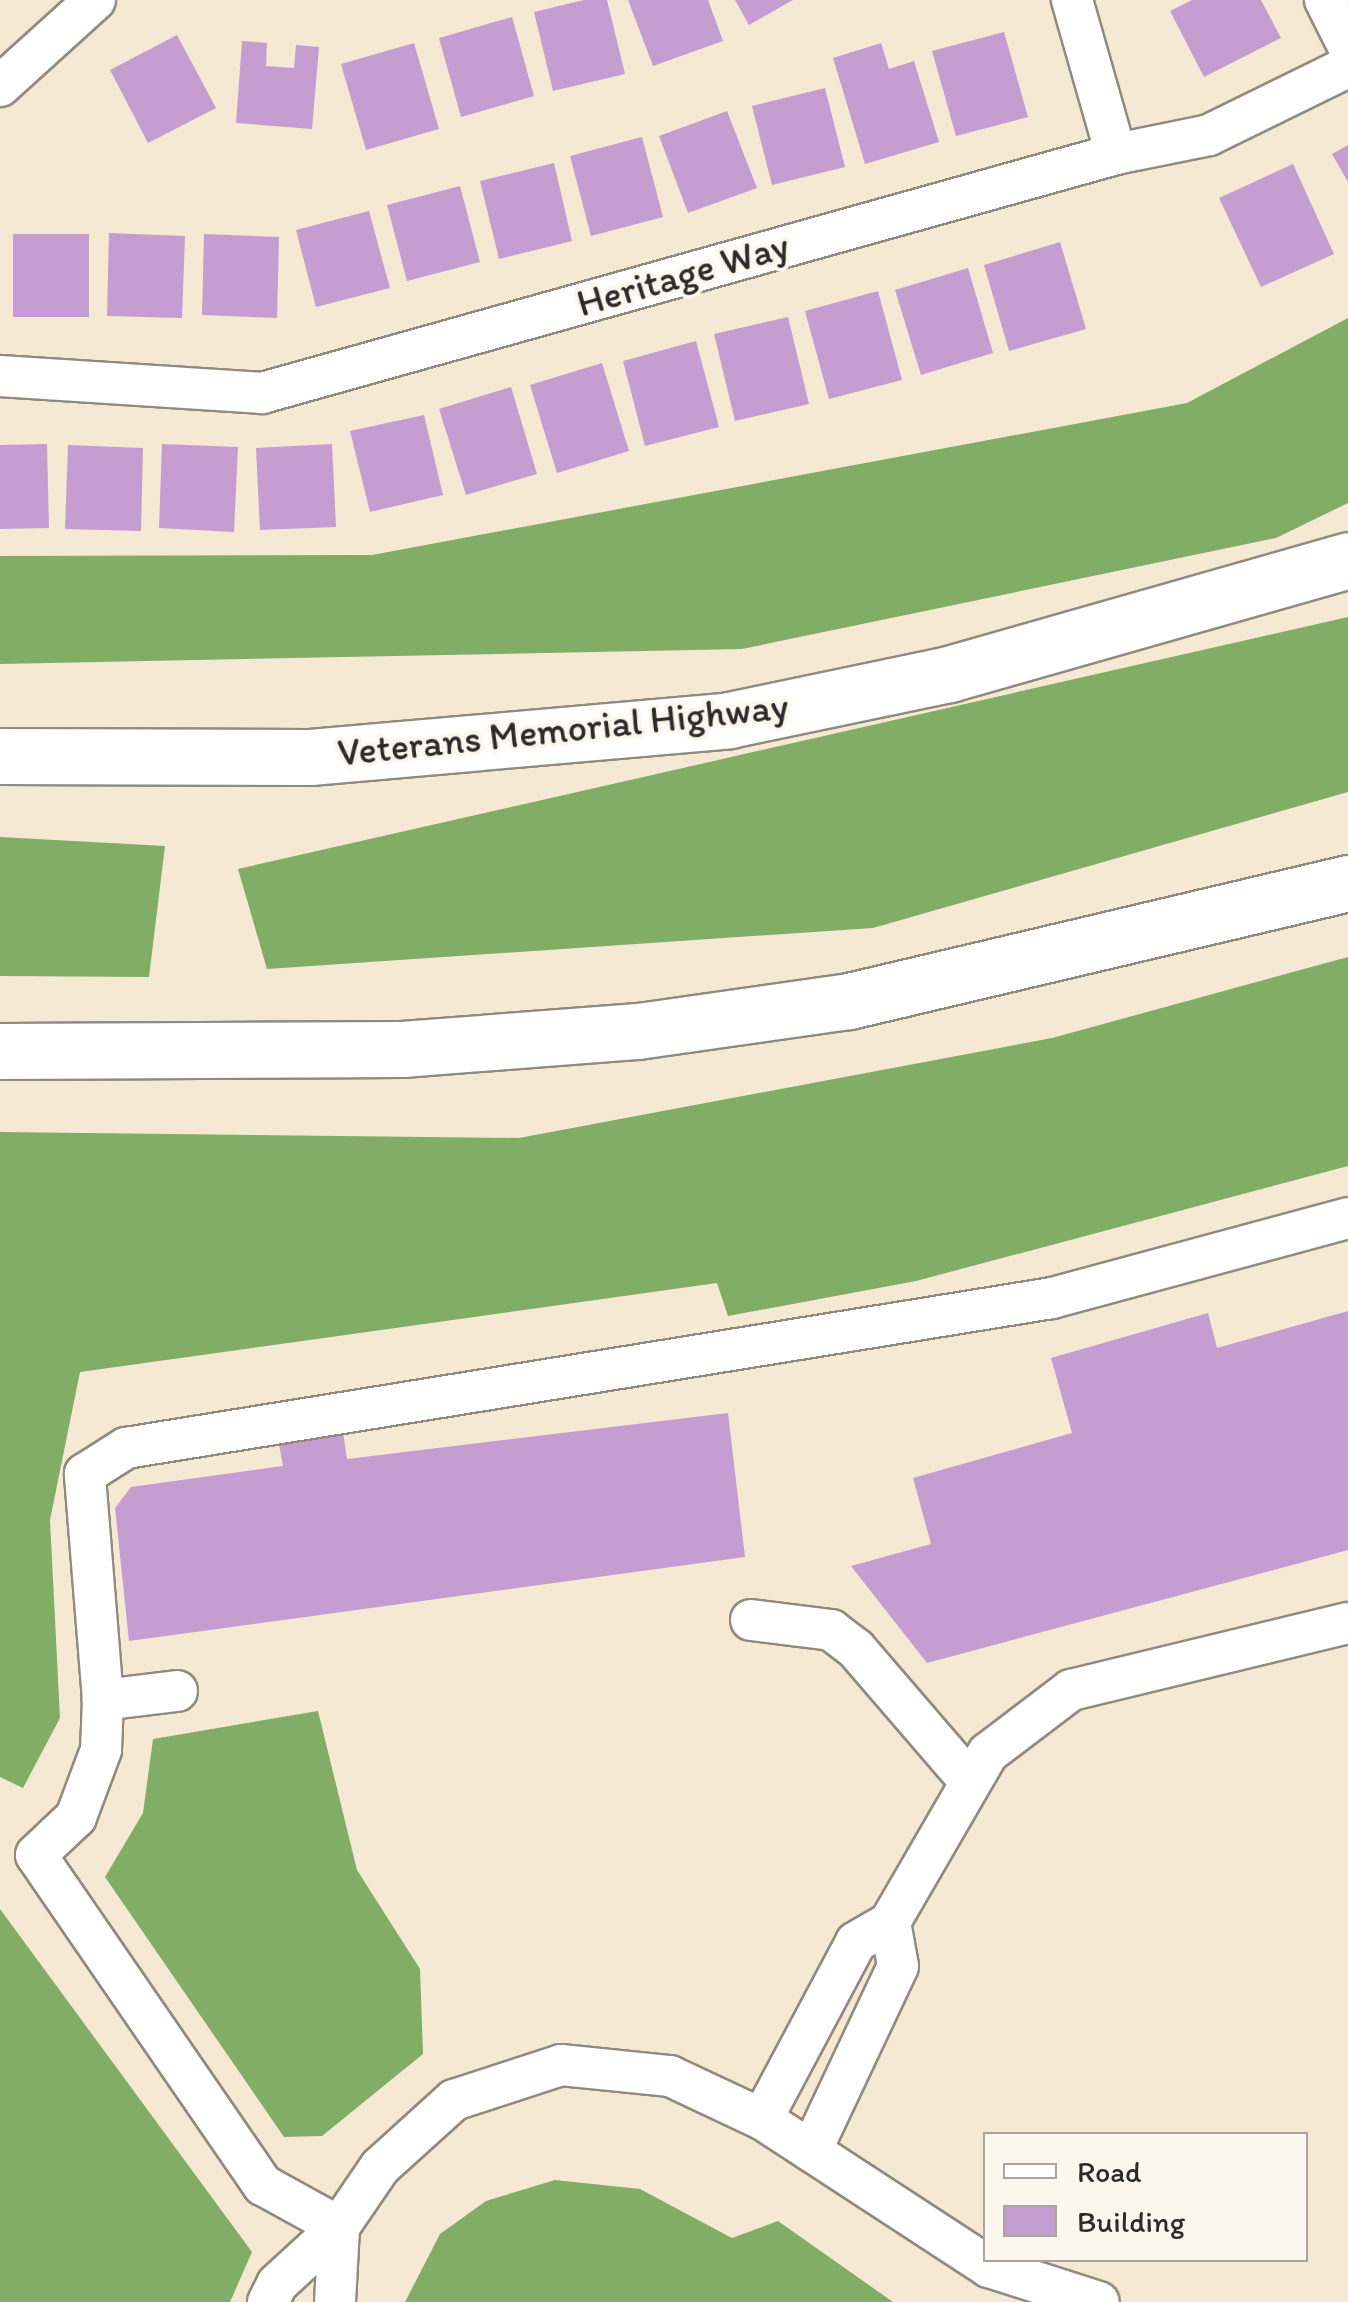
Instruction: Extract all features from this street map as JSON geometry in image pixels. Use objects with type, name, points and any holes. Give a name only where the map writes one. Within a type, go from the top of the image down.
[{"type":"highway","name":"Veterans Memorial Highway","points":[[0,756],[310,757],[729,720],[949,674],[1348,560]]},
{"type":"highway","points":[[0,1051],[402,1049],[638,1031],[849,1001],[1348,882]]},
{"type":"street","points":[[0,86],[94,0]]},
{"type":"street","points":[[1072,0],[1116,154]]},
{"type":"street","points":[[1325,0],[1348,46]]},
{"type":"street","name":"Heritage Way","points":[[0,376],[262,392],[1116,154],[1209,135],[1348,67]]},
{"type":"street","points":[[339,2228],[262,2185],[36,1855],[76,1817],[101,1750],[102,1700],[85,1474],[126,1448],[1052,1298],[1348,1218]]},
{"type":"street","points":[[751,1620],[832,1630],[856,1649],[968,1779]]},
{"type":"street","points":[[762,2119],[856,1942],[890,1922],[968,1779],[988,1753],[1071,1690],[1348,1623]]},
{"type":"street","points":[[102,1700],[176,1691]]},
{"type":"street","points":[[811,2152],[898,1966],[890,1922]]},
{"type":"street","points":[[268,2302],[277,2284],[339,2228],[380,2167],[454,2100],[561,2065],[670,2076],[762,2119],[990,2268],[1099,2302]]},
{"type":"street","points":[[335,2302],[339,2228]]},
{"type":"green space","points":[[1348,318],[1348,503],[1276,538],[742,649],[0,664],[0,556],[372,555],[1187,403]]},
{"type":"green space","points":[[1348,617],[1348,792],[873,928],[267,969],[238,869]]},
{"type":"green space","points":[[0,837],[165,846],[149,977],[0,976]]},
{"type":"green space","points":[[1348,957],[1348,1166],[916,1281],[728,1316],[717,1283],[80,1372],[50,1520],[60,1718],[23,1788],[0,1777],[0,1132],[519,1138],[1052,1038]]},
{"type":"green space","points":[[318,1711],[357,1870],[420,1969],[423,2054],[322,2136],[284,2137],[105,1877],[143,1813],[153,1739]]},
{"type":"green space","points":[[0,1909],[252,2252],[230,2302],[0,2302]]},
{"type":"green space","points":[[555,2180],[640,2189],[732,2238],[778,2221],[893,2302],[405,2302],[440,2234],[486,2201]]},
{"type":"building","points":[[584,0],[607,0],[625,74],[553,91],[534,12]]},
{"type":"building","points":[[628,0],[708,0],[723,41],[653,66]]},
{"type":"building","points":[[735,0],[793,0],[749,25]]},
{"type":"building","points":[[1192,0],[1261,0],[1281,38],[1204,77],[1170,11]]},
{"type":"building","points":[[512,17],[534,96],[461,117],[439,38]]},
{"type":"building","points":[[1004,32],[1028,117],[956,136],[932,51]]},
{"type":"building","points":[[177,35],[216,108],[148,143],[110,70]]},
{"type":"building","points":[[242,41],[267,43],[266,66],[294,68],[296,45],[319,47],[312,129],[236,123]]},
{"type":"building","points":[[414,43],[439,129],[366,150],[341,64]]},
{"type":"building","points":[[881,43],[889,69],[914,61],[939,142],[865,164],[833,58]]},
{"type":"building","points":[[825,88],[845,167],[772,185],[752,106]]},
{"type":"building","points":[[727,111],[757,188],[688,213],[659,136]]},
{"type":"building","points":[[642,137],[663,217],[591,236],[570,156]]},
{"type":"building","points":[[1348,145],[1348,182],[1332,154]]},
{"type":"building","points":[[554,163],[572,241],[499,259],[480,181]]},
{"type":"building","points":[[1293,164],[1334,254],[1261,287],[1219,198]]},
{"type":"building","points":[[460,186],[480,262],[407,281],[387,205]]},
{"type":"building","points":[[369,211],[390,288],[316,307],[296,230]]},
{"type":"building","points":[[109,233],[185,236],[182,318],[107,316]]},
{"type":"building","points":[[13,234],[89,234],[89,317],[13,317]]},
{"type":"building","points":[[204,234],[279,237],[277,318],[202,315]]},
{"type":"building","points":[[1060,242],[1086,329],[1009,351],[984,265]]},
{"type":"building","points":[[968,268],[993,353],[921,375],[895,290]]},
{"type":"building","points":[[878,291],[902,380],[829,399],[805,311]]},
{"type":"building","points":[[788,317],[809,404],[735,421],[714,334]]},
{"type":"building","points":[[696,341],[719,427],[645,446],[623,361]]},
{"type":"building","points":[[602,363],[629,451],[557,473],[530,385]]},
{"type":"building","points":[[511,387],[537,474],[466,495],[439,409]]},
{"type":"building","points":[[424,415],[443,495],[370,512],[350,431]]},
{"type":"building","points":[[47,444],[49,528],[0,529],[0,445]]},
{"type":"building","points":[[162,444],[238,447],[234,532],[159,528]]},
{"type":"building","points":[[332,444],[336,527],[260,530],[256,448]]},
{"type":"building","points":[[68,445],[143,448],[141,531],[65,529]]},
{"type":"building","points":[[1348,1311],[1348,1550],[927,1663],[851,1566],[931,1544],[913,1478],[1072,1433],[1051,1358],[1208,1313],[1217,1348]]},
{"type":"building","points":[[728,1413],[745,1557],[129,1641],[115,1508],[131,1487],[283,1466],[278,1439],[343,1432],[347,1459]]}]
